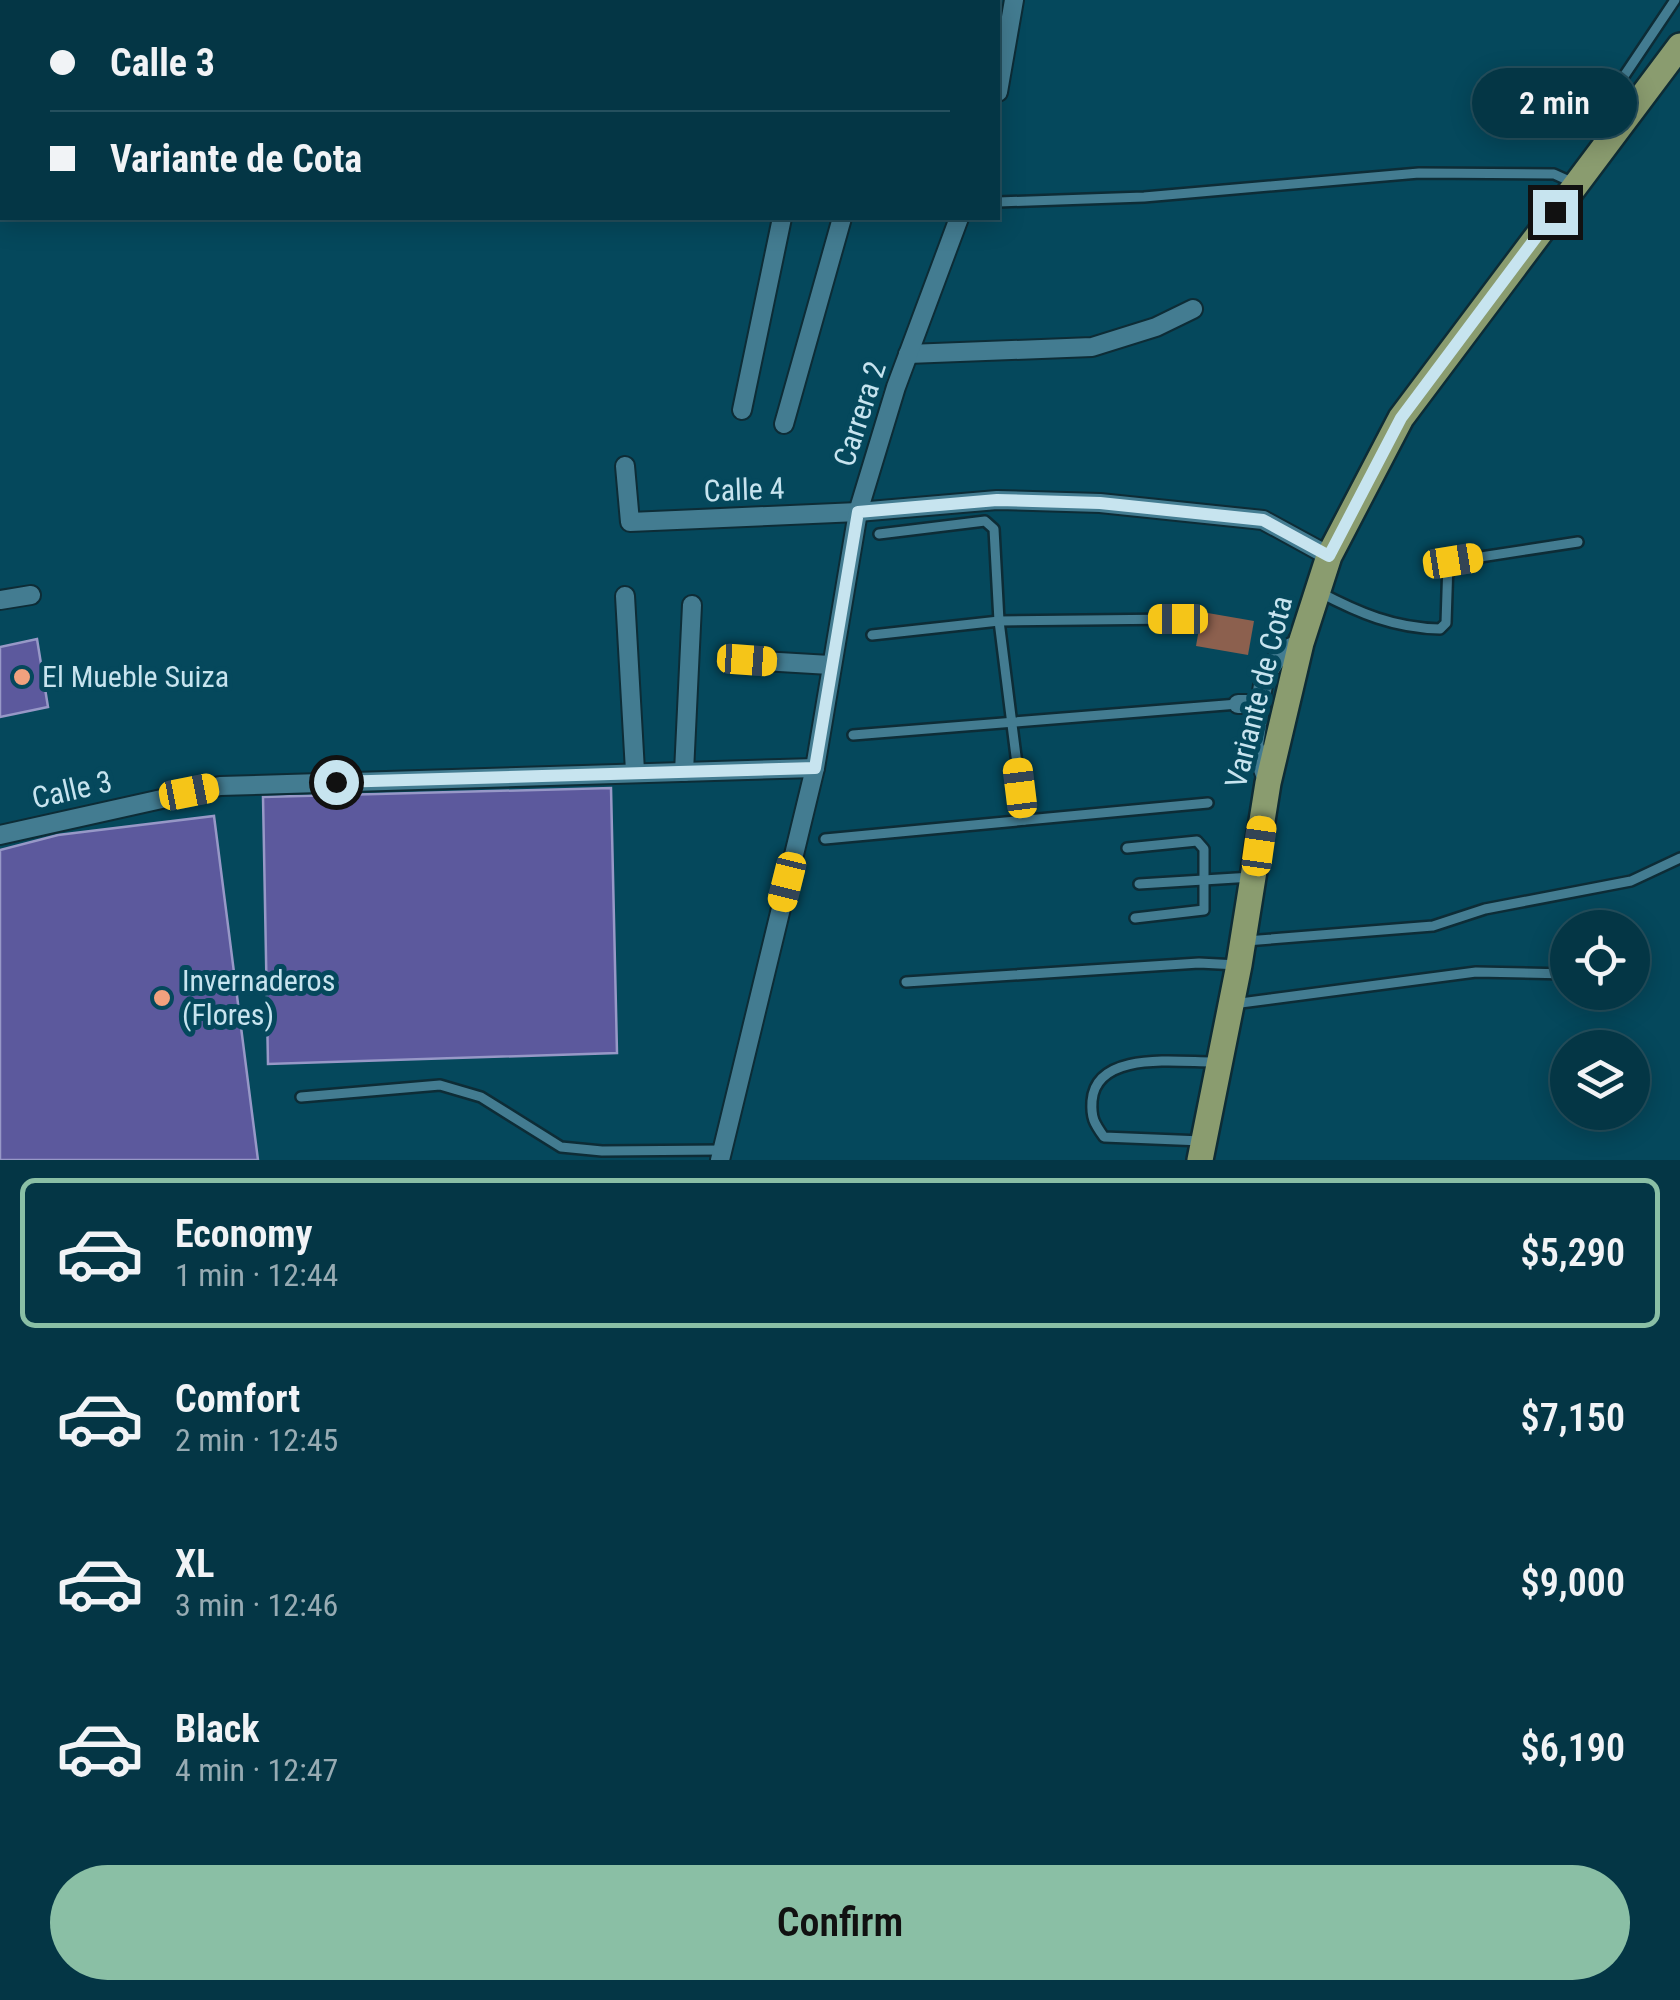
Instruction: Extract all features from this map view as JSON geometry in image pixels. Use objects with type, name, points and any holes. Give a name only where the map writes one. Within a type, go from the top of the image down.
[{"type":"main road","name":"Variante de Cota","points":[[1201,1150],[1241,953],[1268,783],[1301,643],[1329,556],[1401,418],[1680,46]]},
{"type":"street","points":[[1000,80],[1014,0]]},
{"type":"street","points":[[742,410],[782,220]]},
{"type":"street","points":[[784,424],[841,220]]},
{"type":"street","name":"Carrera 2","points":[[721,1155],[815,768],[858,512],[908,354],[958,220]]},
{"type":"street","points":[[908,354],[1092,347],[1193,309]]},
{"type":"street","name":"Calle 4","points":[[625,466],[630,522],[858,512],[997,500],[1100,503],[1263,520],[1329,556]]},
{"type":"street","points":[[0,600],[31,595]]},
{"type":"street","points":[[625,596],[635,771]]},
{"type":"street","points":[[684,772],[692,605]]},
{"type":"street","points":[[1268,783],[1254,745],[1264,678],[1282,651],[1301,643]]},
{"type":"street","points":[[747,660],[830,665]]},
{"type":"street","points":[[1238,704],[1260,704]]},
{"type":"street","name":"Calle 3","points":[[0,835],[220,786],[815,768]]},
{"type":"lane","points":[[1611,139],[1612,94],[1675,0]]},
{"type":"lane","points":[[1000,202],[1159,196],[1433,172],[1554,174],[1576,184]]},
{"type":"lane","points":[[879,534],[985,521],[994,529],[1000,621],[1024,820]]},
{"type":"lane","points":[[1318,591],[1380,622],[1440,629],[1446,623],[1448,562],[1578,542]]},
{"type":"lane","points":[[872,634],[1000,621],[1178,619]]},
{"type":"lane","points":[[853,735],[1238,704]]},
{"type":"lane","points":[[825,839],[1208,803]]},
{"type":"lane","points":[[1127,848],[1197,841],[1204,849],[1204,910],[1199,914],[1134,918]]},
{"type":"lane","points":[[906,982],[1199,963],[1241,953],[1433,926],[1485,909],[1631,881],[1680,858]]},
{"type":"lane","points":[[1140,884],[1254,877]]},
{"type":"lane","points":[[1230,1005],[1476,972],[1550,974]]},
{"type":"lane","points":[[1201,1150],[1104,1137],[1091,1118],[1093,1090],[1106,1073],[1130,1064],[1220,1062]]},
{"type":"lane","points":[[302,1097],[440,1085],[481,1098],[560,1147],[721,1155]]},
{"type":"shaded area","points":[[1202,612],[1254,621],[1248,655],[1196,646]]},
{"type":"building","name":"El Mueble Suiza","points":[[37,639],[48,707],[0,717],[0,647]]},
{"type":"building","points":[[611,788],[617,1053],[268,1064],[263,797]]},
{"type":"building","name":"Invernaderos (Flores)","points":[[214,816],[258,1160],[0,1160],[0,850],[58,835]]},
{"type":"place","name":"El Mueble Suiza","points":[[22,677]]},
{"type":"place","name":"Invernaderos (Flores)","points":[[162,998]]},
{"type":"route","points":[[336,782],[815,768],[858,512],[997,500],[1100,503],[1263,520],[1329,556],[1401,418],[1555,212]]}]
